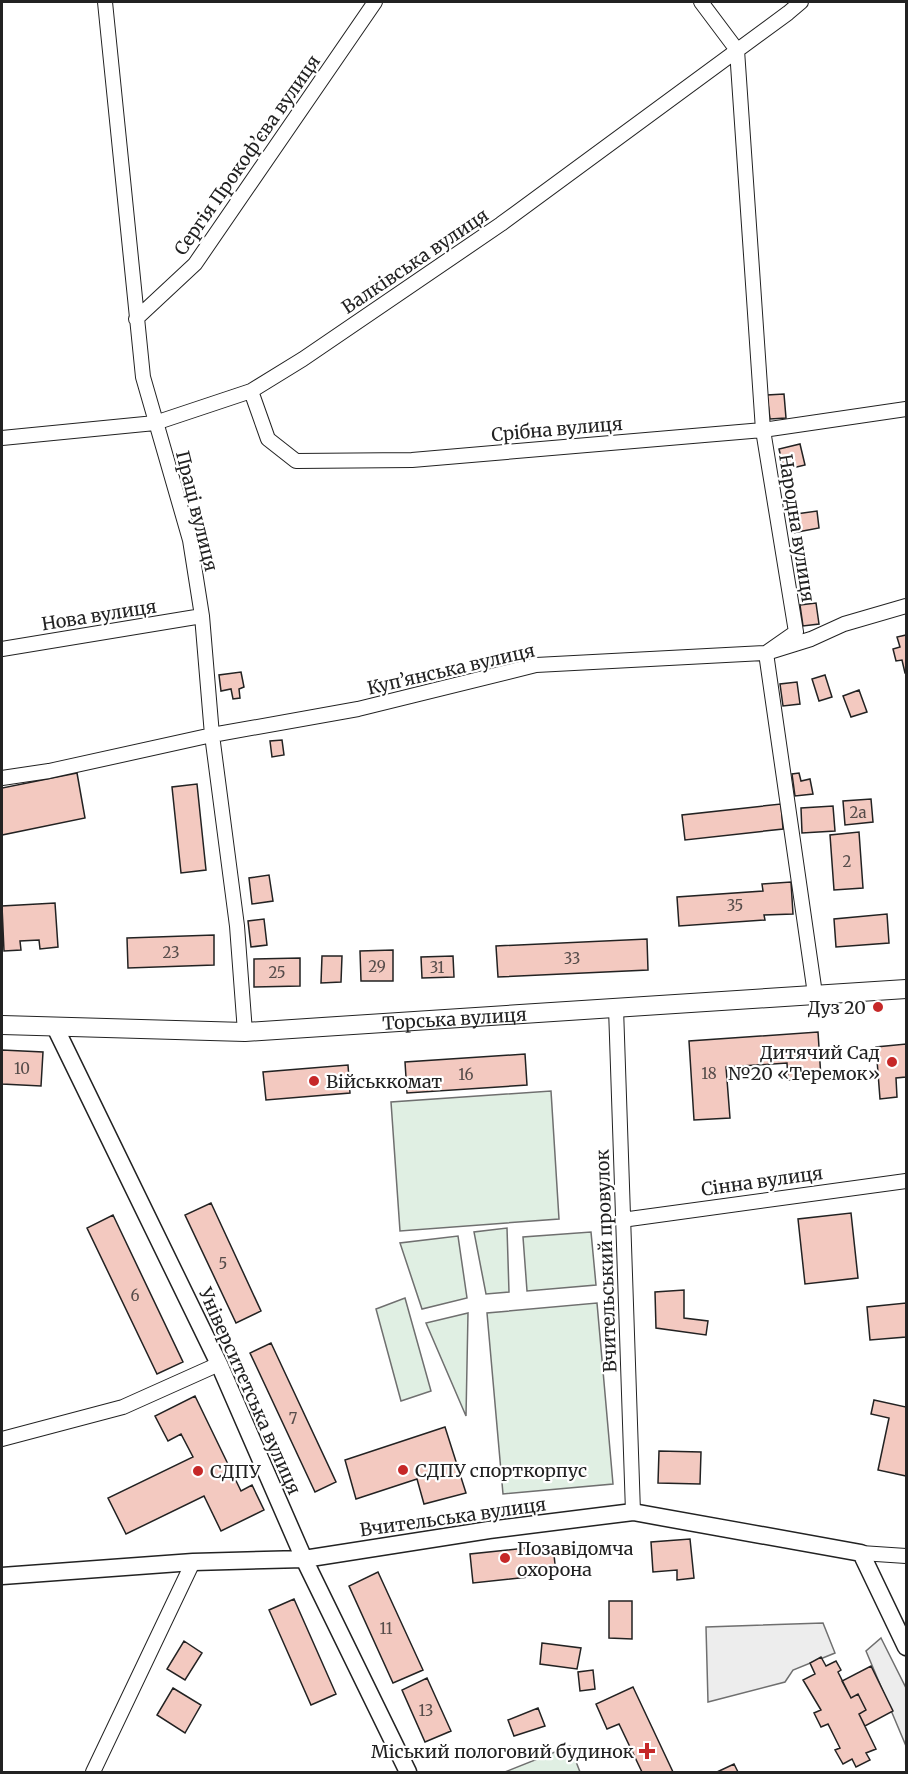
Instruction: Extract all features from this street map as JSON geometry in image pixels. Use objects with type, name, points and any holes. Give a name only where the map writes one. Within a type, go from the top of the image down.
[{"type":"main road","name":"Торська вулиця","points":[[2,1025],[244,1032],[906,989]]},
{"type":"street","name":"Праці вулиця","points":[[105,2],[143,377],[190,540],[202,616],[212,735],[237,926],[244,1032]]},
{"type":"street","name":"Сергія Прокоф’єва вулиця","points":[[136,319],[195,264],[375,2]]},
{"type":"street","points":[[701,2],[737,50]]},
{"type":"street","name":"Валківська вулиця","points":[[2,438],[155,423],[251,390],[303,359],[501,224],[788,14],[801,2]]},
{"type":"street","name":"Народна вулиця","points":[[737,50],[763,430],[796,632],[766,652]]},
{"type":"street","name":"Срібна вулиця","points":[[251,390],[268,439],[296,460],[412,460],[763,430],[906,409]]},
{"type":"street","name":"Куп’янська вулиця","points":[[2,778],[49,771],[212,735],[357,709],[537,665],[766,652],[811,639],[844,624],[906,606]]},
{"type":"street","name":"Нова вулиця","points":[[2,649],[202,616]]},
{"type":"street","points":[[766,652],[815,994]]},
{"type":"street","name":"Вчительський провулок","points":[[616,1008],[633,1512]]},
{"type":"street","name":"Університетська вулиця","points":[[55,1027],[219,1364],[304,1558],[408,1773]]},
{"type":"street","name":"Сінна вулиця","points":[[622,1220],[906,1181]]},
{"type":"street","points":[[2,1439],[123,1407],[219,1364]]},
{"type":"street","name":"Вчительська вулиця","points":[[2,1576],[193,1562],[304,1558],[489,1530],[633,1512],[861,1553],[906,1557]]},
{"type":"street","points":[[861,1553],[906,1647]]},
{"type":"street","points":[[93,1773],[193,1562]]},
{"type":"green space","points":[[551,1091],[559,1219],[400,1231],[391,1102]]},
{"type":"green space","points":[[507,1228],[509,1292],[486,1294],[474,1232]]},
{"type":"green space","points":[[591,1232],[596,1285],[527,1291],[523,1237]]},
{"type":"green space","points":[[458,1236],[467,1298],[422,1309],[400,1243]]},
{"type":"green space","points":[[405,1298],[431,1391],[401,1401],[376,1309]]},
{"type":"green space","points":[[597,1303],[613,1484],[503,1494],[487,1313]]},
{"type":"green space","points":[[468,1313],[466,1416],[426,1323]]},
{"type":"green space","points":[[570,1746],[580,1772],[505,1772]]},
{"type":"shaded area","points":[[823,1623],[835,1653],[793,1670],[785,1682],[708,1702],[706,1627]]},
{"type":"shaded area","points":[[881,1638],[906,1688],[906,1746],[866,1651]]},
{"type":"building","points":[[784,394],[786,418],[770,419],[767,395]]},
{"type":"building","points":[[800,444],[805,465],[784,470],[779,449]]},
{"type":"building","points":[[817,511],[819,528],[792,533],[789,515]]},
{"type":"building","points":[[816,603],[819,624],[803,626],[800,605]]},
{"type":"building","points":[[906,635],[905,673],[902,660],[896,661],[893,649],[900,647],[897,637]]},
{"type":"building","points":[[241,672],[244,687],[239,689],[240,698],[233,699],[231,689],[221,691],[219,675]]},
{"type":"building","points":[[825,675],[832,697],[819,701],[812,679]]},
{"type":"building","points":[[797,682],[800,704],[783,706],[780,684]]},
{"type":"building","points":[[859,690],[867,712],[851,717],[843,696]]},
{"type":"building","points":[[282,740],[284,755],[272,757],[270,741]]},
{"type":"building","points":[[77,773],[85,818],[2,835],[2,788]]},
{"type":"building","points":[[799,773],[801,781],[810,779],[813,794],[795,796],[792,774]]},
{"type":"building","points":[[197,784],[206,870],[181,873],[172,787]]},
{"type":"building","points":[[871,799],[873,822],[845,825],[843,801]]},
{"type":"building","points":[[781,804],[783,829],[685,840],[682,815]]},
{"type":"building","points":[[833,806],[835,831],[802,833],[801,808]]},
{"type":"building","points":[[859,832],[863,888],[834,890],[830,835]]},
{"type":"building","points":[[269,875],[273,901],[252,904],[249,878]]},
{"type":"building","points":[[791,882],[793,914],[764,915],[765,920],[679,926],[677,897],[763,891],[762,884]]},
{"type":"building","points":[[55,903],[58,947],[40,949],[39,940],[20,941],[21,950],[4,951],[2,906]]},
{"type":"building","points":[[887,914],[889,943],[836,947],[834,919]]},
{"type":"building","points":[[264,919],[267,945],[251,947],[248,921]]},
{"type":"building","points":[[214,935],[214,965],[128,968],[127,938]]},
{"type":"building","points":[[647,939],[648,970],[498,977],[496,946]]},
{"type":"building","points":[[393,950],[393,981],[361,981],[360,951]]},
{"type":"building","points":[[322,956],[342,956],[341,982],[321,983]]},
{"type":"building","points":[[453,956],[454,977],[422,978],[421,957]]},
{"type":"building","points":[[300,958],[300,986],[254,987],[254,959]]},
{"type":"building","points":[[818,1032],[821,1078],[788,1080],[787,1063],[726,1067],[730,1118],[694,1120],[689,1041]]},
{"type":"building","name":"Дитячий Сад №20 «Теремок»","points":[[906,1044],[906,1077],[896,1078],[897,1097],[880,1099],[876,1047]]},
{"type":"building","points":[[2,1050],[43,1052],[41,1086],[2,1084]]},
{"type":"building","points":[[525,1054],[527,1085],[407,1093],[405,1062]]},
{"type":"building","points":[[348,1065],[350,1093],[266,1100],[263,1072]]},
{"type":"building","points":[[211,1203],[261,1311],[236,1323],[185,1215]]},
{"type":"building","points":[[851,1213],[858,1278],[805,1284],[798,1219]]},
{"type":"building","points":[[113,1215],[183,1362],[157,1374],[87,1228]]},
{"type":"building","points":[[684,1290],[684,1318],[708,1321],[706,1335],[656,1328],[655,1292]]},
{"type":"building","points":[[906,1303],[906,1337],[870,1340],[867,1307]]},
{"type":"building","points":[[271,1343],[336,1482],[315,1492],[250,1353]]},
{"type":"building","name":"СДПУ","points":[[195,1396],[241,1491],[252,1485],[264,1510],[221,1531],[204,1496],[126,1534],[108,1498],[193,1457],[181,1434],[168,1441],[155,1416]]},
{"type":"building","points":[[874,1400],[906,1407],[906,1476],[878,1470],[889,1418],[871,1414]]},
{"type":"building","name":"СДПУ спорткорпус","points":[[445,1427],[466,1493],[424,1504],[417,1479],[356,1499],[345,1460]]},
{"type":"building","points":[[659,1451],[701,1452],[700,1484],[658,1483]]},
{"type":"building","points":[[690,1539],[694,1578],[677,1580],[677,1570],[653,1572],[651,1542]]},
{"type":"building","points":[[553,1545],[556,1574],[473,1583],[470,1554]]},
{"type":"building","points":[[378,1572],[423,1670],[393,1683],[349,1586]]},
{"type":"building","points":[[294,1599],[336,1694],[311,1705],[269,1610]]},
{"type":"building","points":[[609,1601],[632,1601],[632,1639],[609,1638]]},
{"type":"building","points":[[184,1641],[202,1653],[185,1680],[167,1669]]},
{"type":"building","points":[[542,1643],[581,1648],[577,1669],[540,1664]]},
{"type":"building","points":[[821,1657],[826,1666],[836,1661],[841,1670],[838,1672],[851,1698],[858,1694],[866,1710],[859,1714],[876,1749],[866,1753],[870,1760],[856,1767],[852,1759],[843,1764],[835,1750],[840,1748],[828,1724],[821,1727],[814,1713],[821,1710],[803,1680],[815,1674],[810,1663]]},
{"type":"building","points":[[871,1666],[893,1711],[865,1726],[859,1714],[866,1710],[858,1694],[851,1698],[842,1681]]},
{"type":"building","points":[[593,1670],[595,1689],[580,1691],[578,1672]]},
{"type":"building","points":[[427,1678],[451,1731],[425,1742],[402,1690]]},
{"type":"building","name":"Міський пологовий будинок","points":[[633,1687],[673,1772],[642,1772],[619,1724],[607,1729],[596,1704]]},
{"type":"building","points":[[173,1688],[201,1705],[185,1733],[157,1715]]},
{"type":"building","points":[[538,1708],[545,1726],[514,1736],[508,1720]]},
{"type":"building","points":[[734,1764],[738,1772],[717,1772]]},
{"type":"place","name":"Дуз 20","points":[[878,1007]]},
{"type":"place","name":"Дитячий Сад №20 «Теремок»","points":[[892,1062]]},
{"type":"place","name":"Військкомат","points":[[314,1081]]},
{"type":"place","name":"СДПУ спорткорпус","points":[[403,1470]]},
{"type":"place","name":"СДПУ","points":[[198,1471]]},
{"type":"place","name":"Позавідомча охорона","points":[[505,1558]]},
{"type":"place","name":"Міський пологовий будинок","points":[[647,1751]]}]
